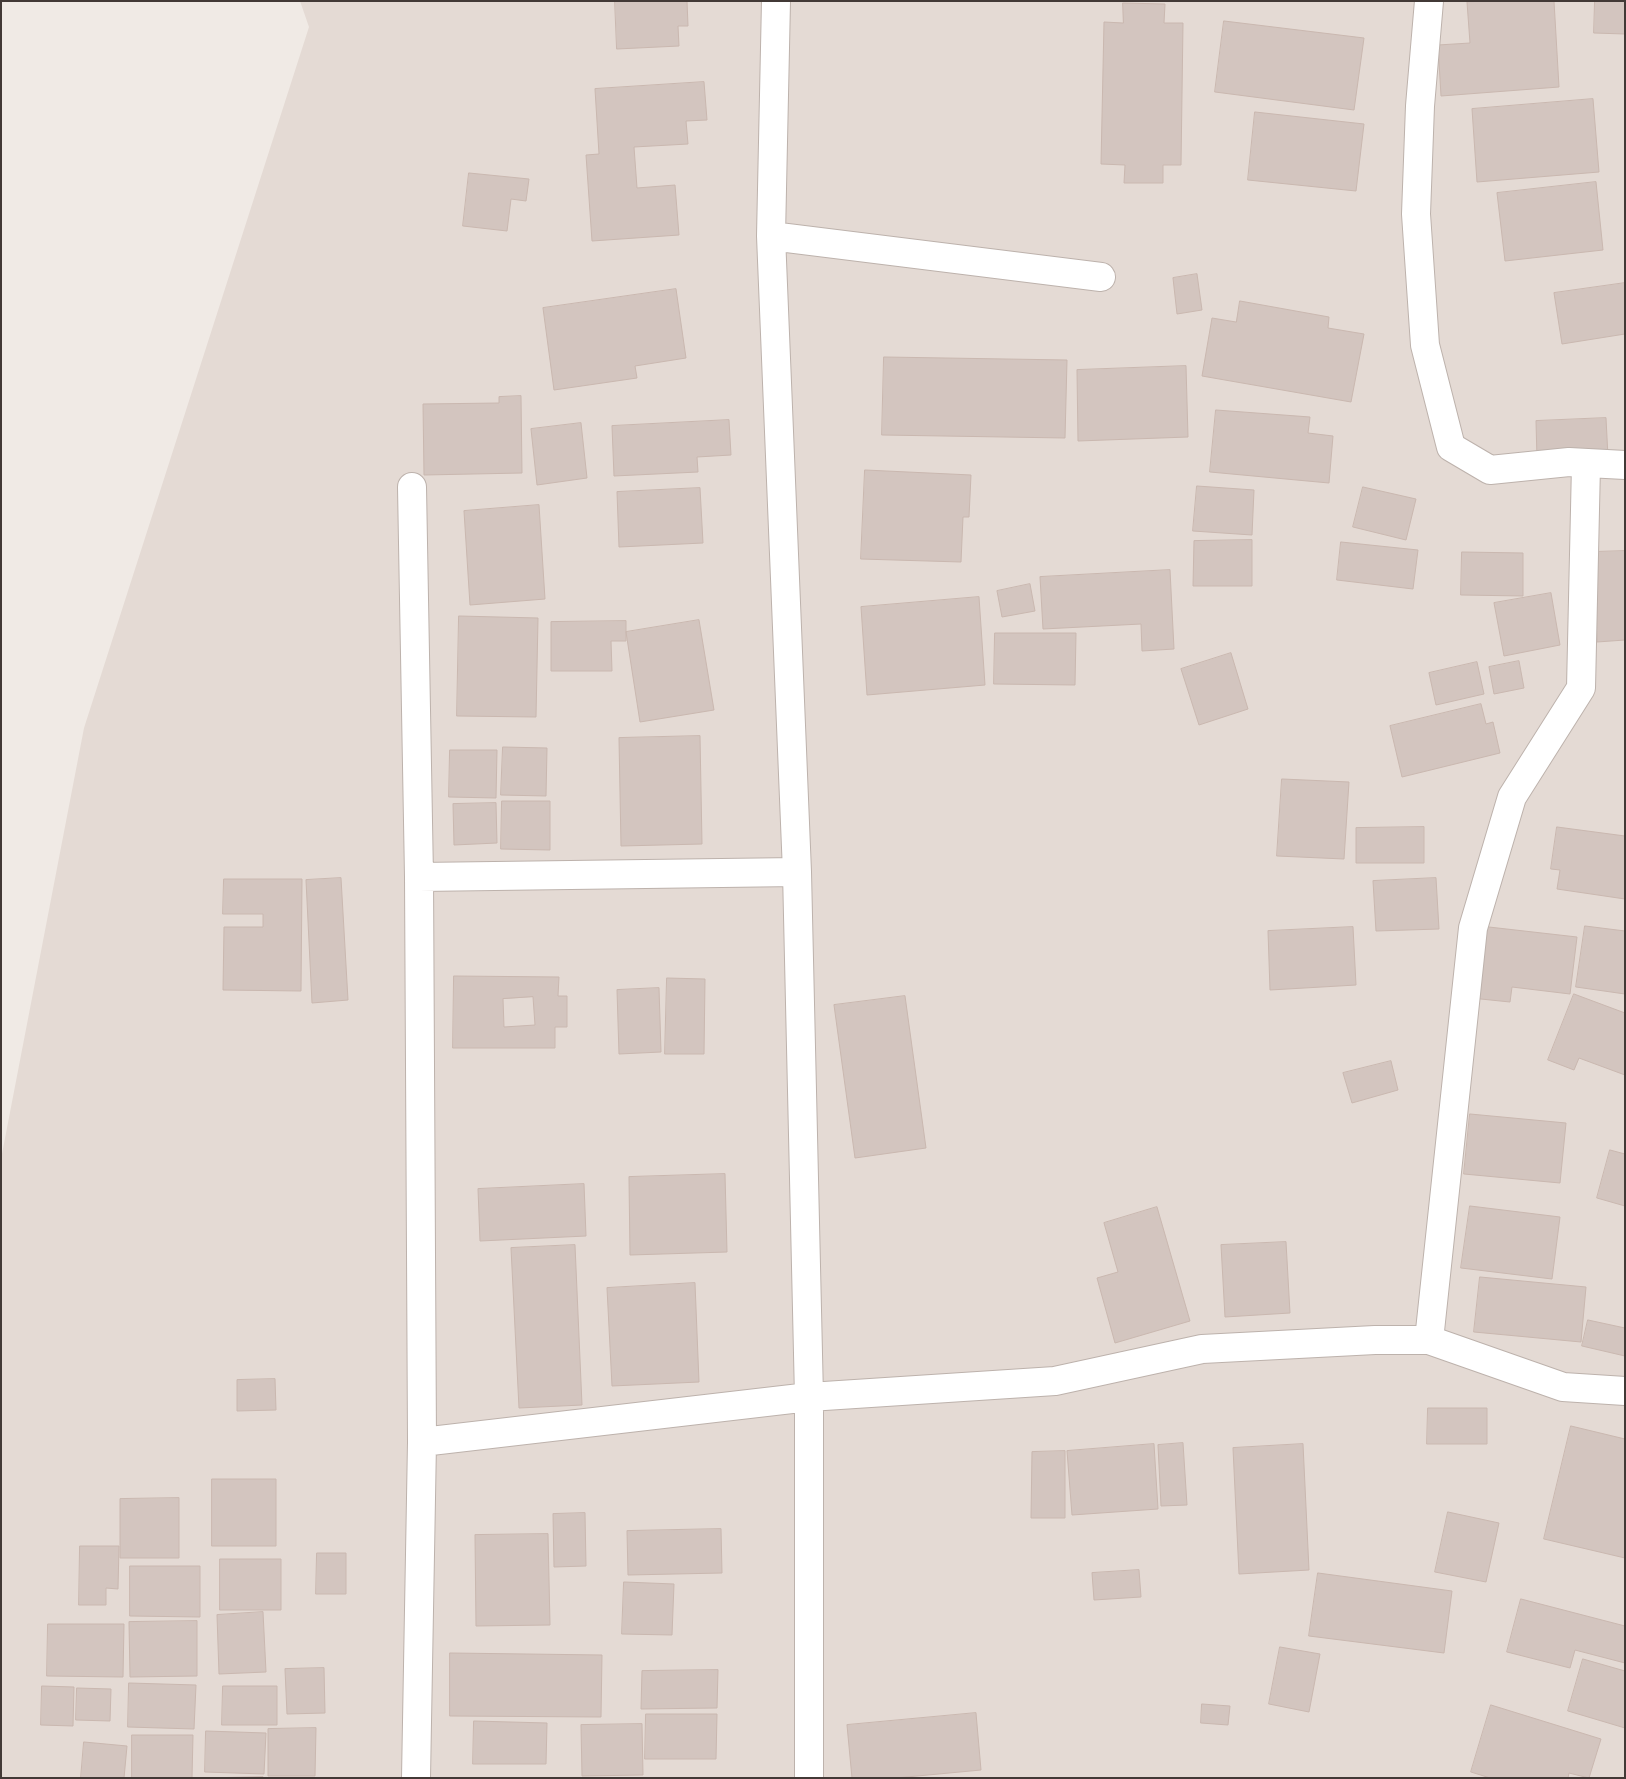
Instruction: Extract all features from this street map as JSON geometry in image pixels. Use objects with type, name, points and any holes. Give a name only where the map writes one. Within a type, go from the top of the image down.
[{"type":"street","points":[[776,1],[771,236],[797,872],[809,1397],[809,1778]]},
{"type":"street","points":[[1429,1],[1420,106],[1416,214],[1425,345],[1443,407],[1451,447],[1490,470],[1569,462],[1586,465],[1625,465]]},
{"type":"street","points":[[771,236],[1101,277]]},
{"type":"street","points":[[1429,1340],[1473,928],[1512,797],[1581,688],[1586,465]]},
{"type":"street","points":[[412,487],[418,877],[422,1442],[416,1778]]},
{"type":"street","points":[[418,877],[797,872]]},
{"type":"street","points":[[422,1442],[809,1397],[1055,1381],[1202,1349],[1429,1340],[1563,1386],[1625,1390]]},
{"type":"shaded area","points":[[300,1],[1625,1],[1625,1778],[1,1778],[1,1159],[84,728],[309,27]]},
{"type":"building","points":[[615,1],[687,1],[688,26],[678,26],[679,46],[617,49]]},
{"type":"building","points":[[1554,1],[1559,87],[1441,96],[1438,45],[1470,43],[1467,2]]},
{"type":"building","points":[[1595,1],[1625,1],[1625,34],[1594,33]]},
{"type":"building","points":[[1123,3],[1165,4],[1164,23],[1183,23],[1181,165],[1163,165],[1163,183],[1124,183],[1125,165],[1101,164],[1104,22],[1123,23]]},
{"type":"building","points":[[1224,21],[1364,38],[1354,110],[1215,92]]},
{"type":"building","points":[[704,82],[707,120],[686,121],[688,144],[634,147],[637,188],[675,185],[679,235],[592,241],[586,155],[599,154],[595,89]]},
{"type":"building","points":[[1593,99],[1599,172],[1477,182],[1472,109]]},
{"type":"building","points":[[1255,112],[1364,124],[1356,191],[1248,180]]},
{"type":"building","points":[[469,173],[529,179],[526,201],[511,199],[507,231],[463,226]]},
{"type":"building","points":[[1596,182],[1603,250],[1505,261],[1497,193]]},
{"type":"building","points":[[1197,274],[1202,310],[1177,314],[1173,278]]},
{"type":"building","points":[[1625,283],[1625,334],[1562,344],[1554,293]]},
{"type":"building","points":[[676,289],[686,358],[635,366],[637,378],[554,390],[543,308]]},
{"type":"building","points":[[1240,301],[1329,317],[1328,328],[1364,334],[1351,402],[1202,376],[1212,318],[1236,322]]},
{"type":"building","points":[[884,357],[1067,360],[1065,438],[882,435]]},
{"type":"building","points":[[1186,366],[1188,437],[1078,441],[1077,370]]},
{"type":"building","points":[[521,396],[522,473],[424,475],[423,404],[499,403],[499,397]]},
{"type":"building","points":[[1216,410],[1310,417],[1308,433],[1333,436],[1329,483],[1210,472]]},
{"type":"building","points":[[1606,418],[1608,457],[1537,459],[1536,421]]},
{"type":"building","points":[[729,420],[731,455],[697,457],[698,472],[614,476],[612,426]]},
{"type":"building","points":[[581,423],[587,478],[537,485],[531,429]]},
{"type":"building","points":[[865,470],[971,475],[969,517],[963,517],[961,562],[861,559]]},
{"type":"building","points":[[1197,486],[1254,490],[1252,535],[1193,531]]},
{"type":"building","points":[[1363,487],[1416,499],[1406,540],[1353,527]]},
{"type":"building","points":[[700,488],[703,543],[619,547],[617,492]]},
{"type":"building","points":[[539,505],[545,599],[470,605],[464,511]]},
{"type":"building","points":[[1252,540],[1252,586],[1193,586],[1194,541]]},
{"type":"building","points":[[1341,542],[1418,550],[1413,589],[1337,580]]},
{"type":"building","points":[[1625,551],[1625,640],[1597,642],[1593,552]]},
{"type":"building","points":[[1462,552],[1523,553],[1523,596],[1461,595]]},
{"type":"building","points":[[1170,570],[1174,649],[1142,651],[1141,624],[1043,629],[1040,577]]},
{"type":"building","points":[[1030,584],[1035,611],[1002,617],[997,591]]},
{"type":"building","points":[[1551,593],[1560,645],[1504,656],[1494,603]]},
{"type":"building","points":[[979,597],[985,685],[867,695],[861,607]]},
{"type":"building","points":[[459,616],[538,618],[536,717],[457,716]]},
{"type":"building","points":[[699,620],[714,710],[640,722],[626,632]]},
{"type":"building","points":[[626,621],[626,641],[611,641],[612,671],[551,671],[551,622]]},
{"type":"building","points":[[995,633],[1076,633],[1075,685],[994,684]]},
{"type":"building","points":[[1231,653],[1248,709],[1199,725],[1181,669]]},
{"type":"building","points":[[1519,661],[1524,688],[1494,694],[1489,667]]},
{"type":"building","points":[[1477,662],[1484,694],[1436,705],[1429,673]]},
{"type":"building","points":[[1481,704],[1486,724],[1493,722],[1500,753],[1402,777],[1390,726]]},
{"type":"building","points":[[700,736],[702,844],[621,846],[619,738]]},
{"type":"building","points":[[503,747],[547,748],[546,796],[501,795]]},
{"type":"building","points":[[450,750],[497,750],[496,798],[449,797]]},
{"type":"building","points":[[1282,779],[1349,782],[1344,859],[1277,856]]},
{"type":"building","points":[[502,801],[550,801],[550,850],[501,849]]},
{"type":"building","points":[[496,803],[497,843],[454,845],[453,804]]},
{"type":"building","points":[[1424,827],[1424,863],[1356,863],[1356,828]]},
{"type":"building","points":[[1557,827],[1625,836],[1625,899],[1557,889],[1560,870],[1551,869]]},
{"type":"building","points":[[341,878],[348,1000],[312,1003],[306,880]]},
{"type":"building","points":[[1436,878],[1439,929],[1376,931],[1373,881]]},
{"type":"building","points":[[224,879],[302,879],[301,991],[223,990],[224,927],[263,927],[263,914],[223,914]]},
{"type":"building","points":[[1480,926],[1577,937],[1570,994],[1512,987],[1510,1002],[1471,998]]},
{"type":"building","points":[[1585,926],[1625,931],[1625,994],[1576,987]]},
{"type":"building","points":[[1353,927],[1356,985],[1270,990],[1268,931]]},
{"type":"building","points":[[454,976],[559,977],[558,996],[567,996],[567,1027],[555,1027],[555,1048],[453,1048]],"holes":[[[533,997],[535,1025],[504,1027],[503,999]]]},
{"type":"building","points":[[667,978],[705,979],[704,1054],[665,1054]]},
{"type":"building","points":[[659,988],[661,1052],[619,1054],[617,990]]},
{"type":"building","points":[[1574,994],[1625,1013],[1625,1075],[1579,1058],[1574,1070],[1548,1060]]},
{"type":"building","points":[[905,996],[926,1148],[855,1158],[834,1005]]},
{"type":"building","points":[[1391,1061],[1398,1090],[1352,1103],[1343,1073]]},
{"type":"building","points":[[1470,1114],[1566,1123],[1560,1183],[1464,1174]]},
{"type":"building","points":[[1610,1150],[1625,1154],[1625,1206],[1597,1198]]},
{"type":"building","points":[[725,1174],[727,1252],[630,1255],[629,1177]]},
{"type":"building","points":[[584,1184],[586,1236],[480,1241],[478,1189]]},
{"type":"building","points":[[1470,1206],[1560,1217],[1552,1279],[1461,1268]]},
{"type":"building","points":[[1157,1207],[1190,1321],[1115,1343],[1097,1278],[1118,1272],[1104,1223]]},
{"type":"building","points":[[1286,1242],[1290,1313],[1225,1317],[1221,1245]]},
{"type":"building","points":[[575,1245],[582,1405],[519,1408],[511,1248]]},
{"type":"building","points":[[1480,1277],[1586,1287],[1581,1342],[1474,1332]]},
{"type":"building","points":[[695,1283],[699,1382],[612,1386],[607,1288]]},
{"type":"building","points":[[1588,1320],[1625,1328],[1625,1356],[1582,1346]]},
{"type":"building","points":[[275,1379],[276,1410],[237,1411],[237,1380]]},
{"type":"building","points":[[1428,1408],[1487,1408],[1487,1444],[1427,1444]]},
{"type":"building","points":[[1571,1426],[1625,1439],[1625,1558],[1544,1539]]},
{"type":"building","points":[[1183,1443],[1187,1505],[1161,1506],[1158,1445]]},
{"type":"building","points":[[1154,1444],[1158,1509],[1072,1515],[1067,1451]]},
{"type":"building","points":[[1303,1444],[1309,1570],[1239,1574],[1233,1448]]},
{"type":"building","points":[[1065,1451],[1065,1518],[1031,1518],[1032,1452]]},
{"type":"building","points":[[212,1479],[276,1479],[276,1546],[212,1546]]},
{"type":"building","points":[[179,1498],[179,1558],[120,1558],[120,1499]]},
{"type":"building","points":[[1448,1512],[1499,1523],[1486,1582],[1435,1572]]},
{"type":"building","points":[[585,1513],[586,1566],[554,1567],[553,1514]]},
{"type":"building","points":[[721,1529],[722,1573],[628,1575],[627,1531]]},
{"type":"building","points":[[548,1534],[550,1625],[476,1626],[475,1535]]},
{"type":"building","points":[[80,1546],[119,1546],[118,1589],[106,1588],[106,1605],[79,1605]]},
{"type":"building","points":[[317,1553],[346,1553],[346,1594],[316,1594]]},
{"type":"building","points":[[220,1559],[281,1559],[281,1610],[220,1610]]},
{"type":"building","points":[[130,1566],[200,1566],[200,1617],[130,1616]]},
{"type":"building","points":[[1139,1570],[1141,1597],[1094,1600],[1092,1573]]},
{"type":"building","points":[[1318,1573],[1452,1591],[1444,1653],[1309,1636]]},
{"type":"building","points":[[624,1582],[674,1584],[672,1635],[622,1634]]},
{"type":"building","points":[[1521,1599],[1625,1626],[1625,1663],[1575,1650],[1570,1668],[1507,1652]]},
{"type":"building","points":[[263,1612],[266,1672],[219,1674],[217,1615]]},
{"type":"building","points":[[197,1621],[197,1676],[130,1677],[129,1622]]},
{"type":"building","points":[[48,1624],[124,1624],[123,1677],[47,1676]]},
{"type":"building","points":[[1280,1647],[1320,1654],[1309,1712],[1269,1704]]},
{"type":"building","points":[[450,1653],[602,1655],[601,1717],[450,1716]]},
{"type":"building","points":[[1583,1659],[1625,1671],[1625,1728],[1568,1711]]},
{"type":"building","points":[[324,1668],[325,1713],[287,1714],[285,1669]]},
{"type":"building","points":[[718,1670],[717,1708],[641,1709],[642,1671]]},
{"type":"building","points":[[129,1683],[196,1685],[194,1729],[128,1727]]},
{"type":"building","points":[[42,1686],[74,1687],[73,1726],[41,1725]]},
{"type":"building","points":[[223,1686],[277,1686],[277,1725],[222,1725]]},
{"type":"building","points":[[77,1688],[111,1689],[110,1721],[76,1720]]},
{"type":"building","points":[[1202,1704],[1230,1706],[1228,1725],[1201,1723]]},
{"type":"building","points":[[1491,1705],[1601,1739],[1589,1778],[1569,1773],[1568,1778],[1490,1778],[1471,1772]]},
{"type":"building","points":[[976,1713],[981,1770],[896,1778],[852,1778],[847,1725]]},
{"type":"building","points":[[646,1714],[717,1714],[716,1759],[645,1759]]},
{"type":"building","points":[[474,1721],[547,1723],[546,1764],[473,1764]]},
{"type":"building","points":[[642,1724],[643,1775],[582,1776],[581,1725]]},
{"type":"building","points":[[316,1728],[315,1776],[268,1776],[268,1729]]},
{"type":"building","points":[[206,1731],[266,1733],[264,1774],[205,1772]]},
{"type":"building","points":[[132,1735],[193,1735],[192,1778],[132,1778]]},
{"type":"building","points":[[84,1742],[127,1746],[124,1778],[81,1778]]},
{"type":"building","points":[[263,1777],[263,1778],[207,1778]]}]
